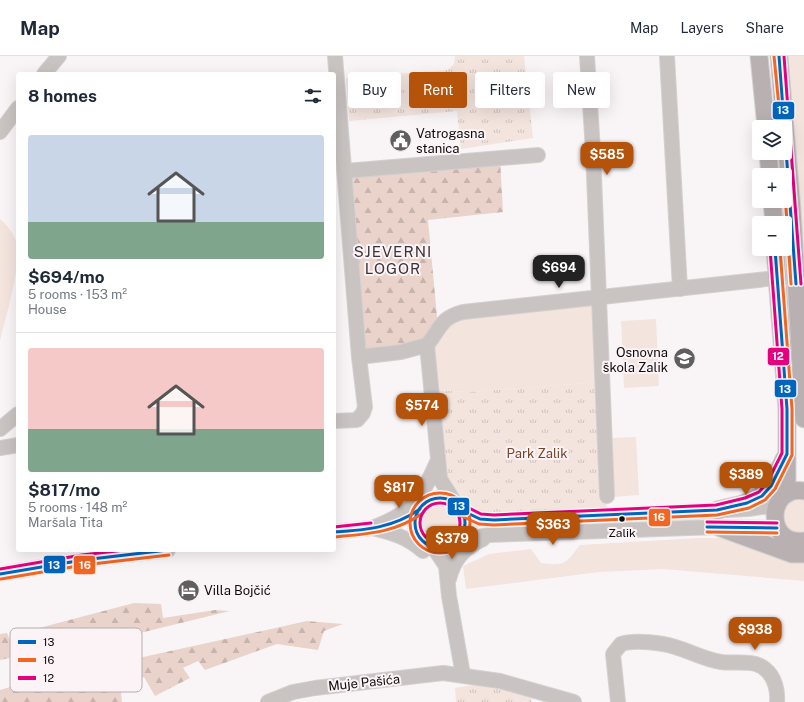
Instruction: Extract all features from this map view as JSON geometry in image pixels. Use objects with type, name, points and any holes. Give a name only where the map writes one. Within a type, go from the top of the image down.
[{"type":"main road","points":[[759,56],[765,120]]},
{"type":"main road","points":[[779,56],[800,275],[804,419]]},
{"type":"main road","points":[[776,256],[787,409],[787,454],[782,500]]},
{"type":"main road","points":[[717,510],[747,503],[762,496],[771,486],[787,454]]},
{"type":"main road","points":[[804,491],[794,491],[782,500],[774,512],[777,528],[787,539],[804,541]]},
{"type":"main road","points":[[718,527],[792,554],[804,554]]},
{"type":"street","points":[[46,72],[59,56]]},
{"type":"street","points":[[335,56],[359,357],[365,407],[363,413],[357,420],[336,421]]},
{"type":"street","points":[[587,56],[607,496]]},
{"type":"street","points":[[667,56],[680,289]]},
{"type":"street","points":[[0,132],[16,111]]},
{"type":"street","points":[[345,171],[538,155]]},
{"type":"street","points":[[446,566],[457,542],[463,534],[465,526],[458,507],[440,480],[426,345],[438,327],[450,315],[463,312],[800,275]]},
{"type":"street","points":[[359,357],[401,352],[426,345]]},
{"type":"street","points":[[0,429],[16,416]]},
{"type":"street","points":[[0,448],[16,445]]},
{"type":"street","points":[[438,460],[453,486],[468,504],[477,512],[494,520]]},
{"type":"street","points":[[372,528],[399,517],[412,507],[421,497],[438,460]]},
{"type":"street","points":[[421,540],[415,525],[416,516],[440,480]]},
{"type":"street","points":[[388,527],[408,519],[422,506],[440,498],[458,507],[470,516],[480,519],[494,520],[748,509],[782,500]]},
{"type":"street","points":[[336,532],[388,527],[401,530],[434,548],[446,566],[462,675],[500,681],[574,702]]},
{"type":"street","points":[[434,548],[449,547],[457,542],[492,535],[718,527],[777,528]]},
{"type":"street","points":[[372,528],[394,533],[410,540],[426,553],[448,584]]},
{"type":"street","points":[[448,584],[455,560],[464,550],[492,535]]},
{"type":"street","points":[[0,574],[83,560],[151,552]]},
{"type":"street","points":[[618,702],[613,654],[621,644],[644,642],[664,644],[706,659],[722,662],[758,664],[770,674],[775,685],[777,702]]},
{"type":"street","name":"Muje Pašića","points":[[268,702],[293,692],[315,688],[443,673],[462,675]]},
{"type":"green space","points":[[455,56],[524,56],[526,72],[475,72],[475,108],[530,108],[533,138],[461,149],[457,111],[349,121],[348,108],[401,108],[401,74],[409,73],[409,108],[467,108],[467,72],[422,72],[448,70],[454,64]]},
{"type":"green space","points":[[779,56],[804,56],[804,419],[792,245],[792,216],[790,216],[789,208],[792,208],[792,168],[787,168],[786,160],[792,160],[792,120],[783,120]]},
{"type":"green space","points":[[346,78],[348,78],[348,107]]},
{"type":"green space","points":[[500,158],[503,212],[428,220],[438,327],[431,340],[361,357],[347,170]]},
{"type":"green space","points":[[0,219],[8,227],[16,242],[16,271],[0,341]]},
{"type":"green space","points":[[598,298],[602,382],[469,392],[432,390],[431,340],[450,315]]},
{"type":"green space","points":[[656,319],[659,386],[624,388],[621,321]]},
{"type":"green space","name":"Park Zalik","points":[[602,382],[607,515],[494,520],[477,512],[453,486],[438,460],[432,390],[469,392]]},
{"type":"green space","points":[[636,437],[639,495],[611,497],[608,438]]},
{"type":"green space","points":[[804,493],[804,540],[795,540],[777,510]]},
{"type":"green space","points":[[445,501],[457,507],[462,515],[462,533],[457,541],[449,546],[435,547],[423,541],[418,533],[417,519],[423,507],[431,502]]},
{"type":"green space","points":[[720,538],[804,562],[804,581],[663,569],[599,572],[466,589],[463,566],[489,554],[531,549],[541,563],[560,564],[568,560],[580,545]]},
{"type":"green space","points":[[134,603],[161,604],[163,618],[215,610],[230,611],[142,633],[142,628],[39,628]]},
{"type":"green space","points":[[307,621],[343,624],[324,631],[318,650],[277,644],[205,670],[198,661],[183,668],[190,678],[155,696],[144,677],[142,678],[142,657]]},
{"type":"green space","points":[[7,633],[10,640],[10,658],[0,660],[0,634]]},
{"type":"green space","points":[[490,682],[533,693],[531,702],[456,702],[455,688]]},
{"type":"green space","points":[[10,687],[10,692],[121,692],[122,702],[0,702],[0,690]]},
{"type":"transit line","name":"16","points":[[774,56],[780,120]]},
{"type":"transit line","name":"13","points":[[779,56],[796,284]]},
{"type":"transit line","name":"12","points":[[784,56],[801,284]]},
{"type":"transit line","name":"16","points":[[786,208],[791,284]]},
{"type":"transit line","name":"12","points":[[463,505],[481,514],[494,515],[716,505],[745,498],[759,492],[767,483],[782,453],[782,409],[771,256]]},
{"type":"transit line","name":"13","points":[[461,510],[480,519],[494,520],[717,510],[747,503],[762,496],[771,486],[787,454],[787,409],[776,256]]},
{"type":"transit line","name":"16","points":[[459,515],[479,524],[494,525],[717,515],[749,508],[765,500],[775,489],[792,455],[792,409],[781,256]]},
{"type":"transit line","name":"16","points":[[440,493],[457,498],[465,506],[470,523],[465,540],[457,548],[440,553],[423,548],[415,540],[410,523],[415,506],[423,498],[440,493]]},
{"type":"transit line","name":"13","points":[[440,498],[450,500],[458,505],[463,513],[465,523],[463,533],[458,541],[450,546],[440,548],[430,546],[422,541],[417,533],[415,523],[417,513],[422,505],[430,500],[440,498]]},
{"type":"transit line","name":"12","points":[[440,503],[451,506],[457,512],[460,523],[457,534],[451,540],[440,543],[429,540],[423,534],[420,523],[423,512],[429,506],[440,503]]},
{"type":"transit line","name":"13","points":[[336,532],[379,527],[400,520],[420,509]]},
{"type":"transit line","name":"16","points":[[336,537],[391,529],[402,525],[423,513]]},
{"type":"transit line","name":"12","points":[[707,522],[777,523]]},
{"type":"transit line","name":"12","points":[[336,527],[371,523]]},
{"type":"transit line","name":"13","points":[[707,527],[777,528]]},
{"type":"transit line","name":"16","points":[[707,532],[777,533]]},
{"type":"transit line","name":"12","points":[[0,569],[108,552]]},
{"type":"transit line","name":"13","points":[[0,574],[83,560],[151,552]]},
{"type":"transit line","name":"16","points":[[1,579],[84,565],[169,555]]},
{"type":"place","name":"Vatrogasna stanica","points":[[401,140]]},
{"type":"place","name":"Osnovna škola Zalik","points":[[684,359]]},
{"type":"place","name":"Zalik","points":[[622,519]]},
{"type":"place","name":"Villa Bojčić","points":[[188,590]]},
{"type":"district","name":"SJEVERNI LOGOR","points":[[393,260]]}]
